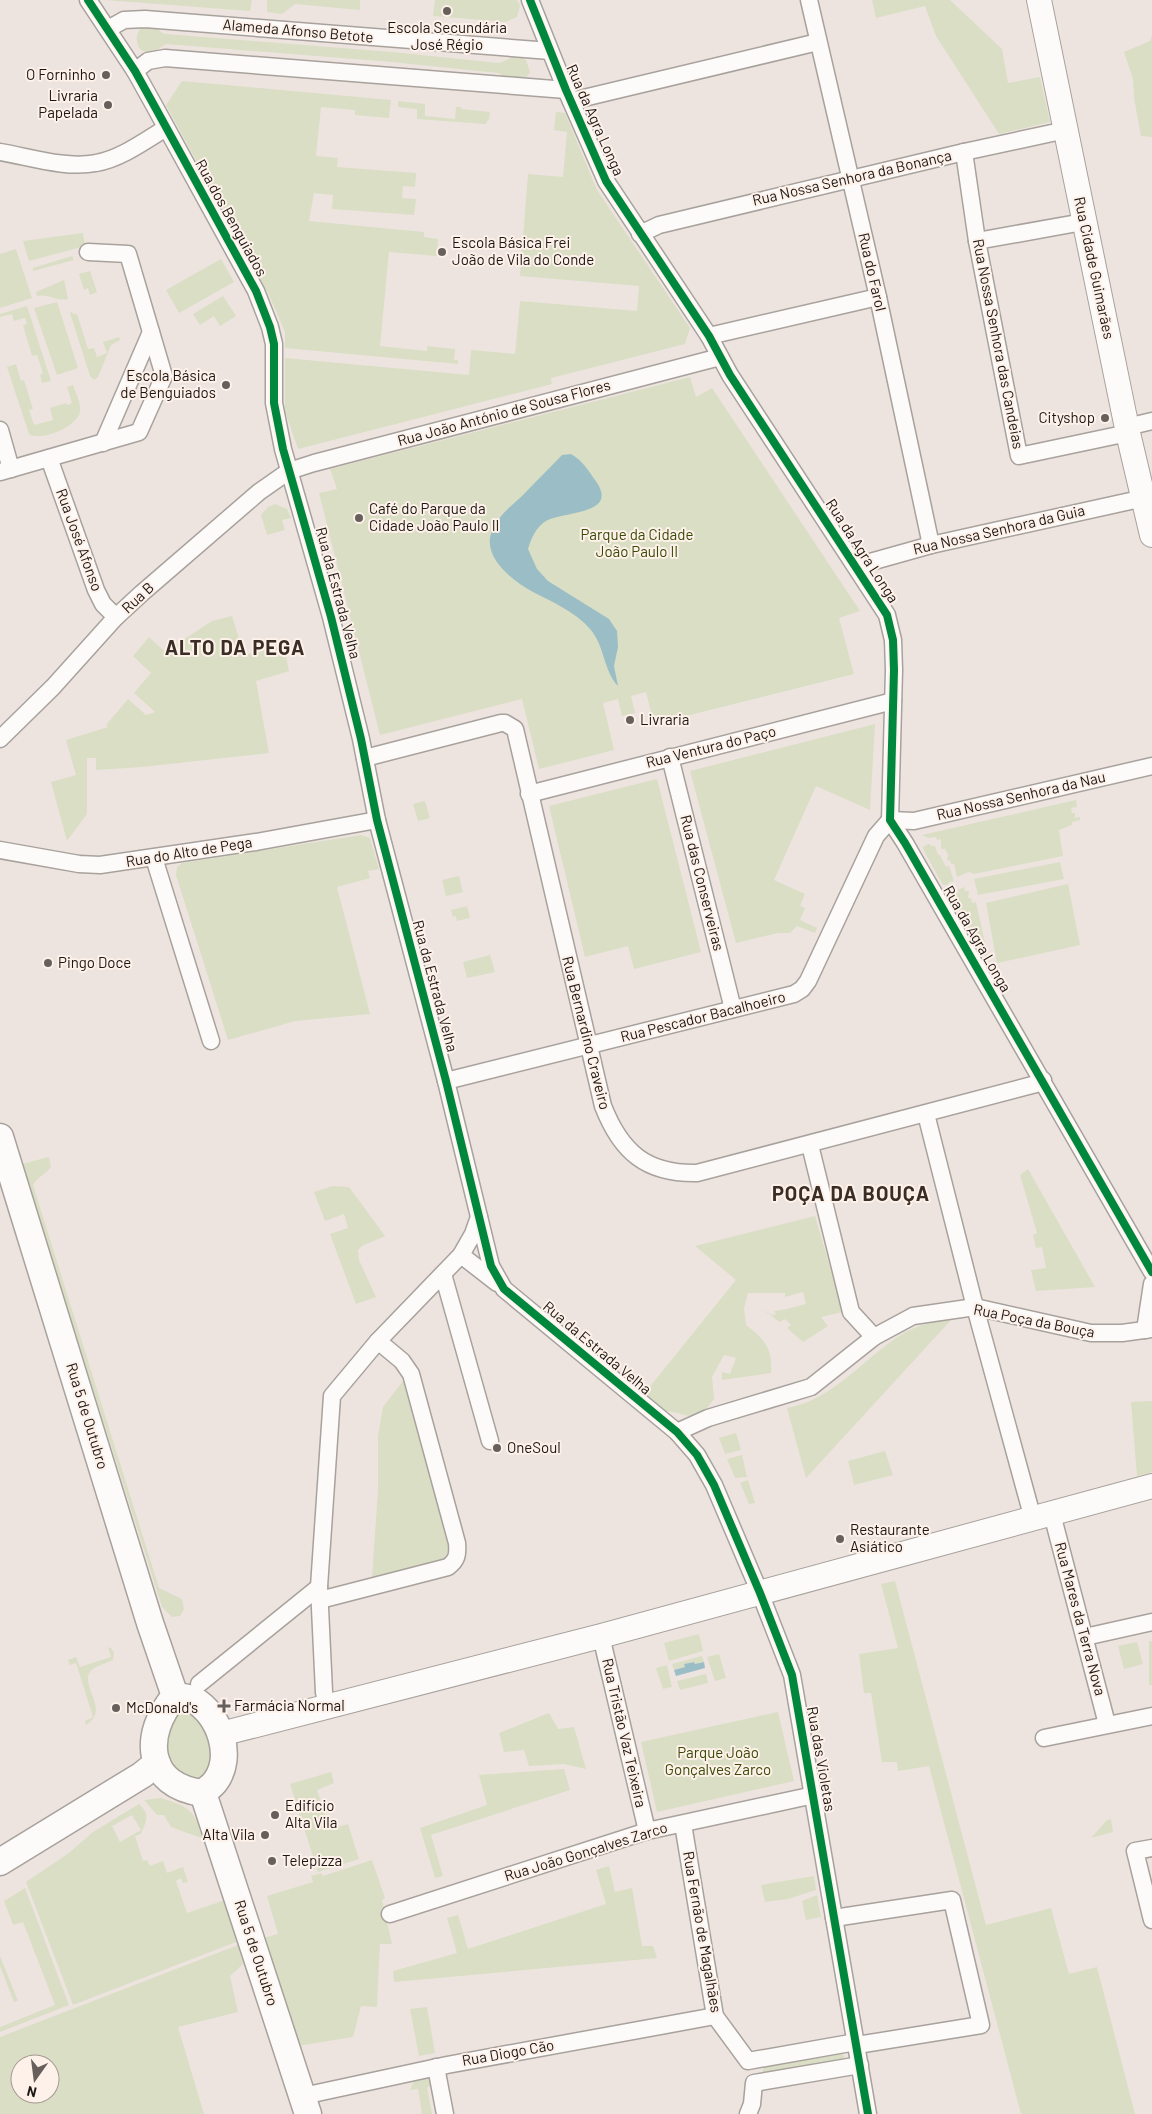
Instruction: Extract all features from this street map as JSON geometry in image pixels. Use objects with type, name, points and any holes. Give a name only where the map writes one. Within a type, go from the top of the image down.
[{"type":"main road","name":"Rua Cidade Guimarães","points":[[1039,0],[1083,222],[1127,430],[1152,535]]},
{"type":"main road","name":"Rua 5 de Outubro","points":[[0,1137],[150,1623],[175,1696]]},
{"type":"main road","points":[[221,1734],[601,1636],[1152,1486]]},
{"type":"main road","points":[[0,1843],[94,1788],[150,1769],[179,1788],[203,1793],[215,1782],[221,1768],[224,1750],[221,1734],[210,1712],[193,1699],[175,1696],[165,1707],[156,1725],[150,1769],[108,1811],[0,1881]]},
{"type":"main road","points":[[0,1862],[150,1769]]},
{"type":"main road","name":"Rua 5 de Outubro","points":[[203,1793],[306,2105]]},
{"type":"street","name":"Rua dos Benguiados","points":[[88,0],[135,71],[256,291],[270,327],[274,344],[274,403],[289,471]]},
{"type":"street","name":"Rua da Agra Longa","points":[[530,0],[606,182],[708,336],[887,615],[893,640],[894,670],[890,820],[905,842],[1043,1080],[1152,1272]]},
{"type":"street","name":"Rua do Farol","points":[[809,0],[878,297],[931,545]]},
{"type":"street","name":"Alameda Afonso Betote","points":[[108,29],[124,20],[145,19],[550,51]]},
{"type":"street","points":[[135,71],[148,61],[165,58],[569,95],[818,42]]},
{"type":"street","points":[[0,152],[58,162],[96,163],[110,159],[166,128]]},
{"type":"street","name":"Rua Nossa Senhora da Bonança","points":[[640,234],[659,224],[851,178],[1066,130]]},
{"type":"street","name":"Rua Nossa Senhora das Candeias","points":[[964,152],[977,241],[1019,456],[1127,430]]},
{"type":"street","points":[[977,241],[1083,222]]},
{"type":"street","points":[[0,430],[5,471],[139,432],[164,376],[128,254],[88,252]]},
{"type":"street","points":[[708,336],[878,297]]},
{"type":"street","points":[[103,443],[151,332]]},
{"type":"street","name":"Rua João António de Sousa Flores","points":[[289,471],[720,357]]},
{"type":"street","points":[[1127,430],[1152,421]]},
{"type":"street","name":"Rua José Afonso","points":[[49,458],[96,590],[103,604],[116,617]]},
{"type":"street","name":"Rua B","points":[[0,739],[53,687],[116,617],[259,492],[289,471]]},
{"type":"street","name":"Rua da Estrada Velha","points":[[289,471],[331,617],[365,758],[377,820],[446,1081],[491,1266],[504,1290]]},
{"type":"street","name":"Rua Nossa Senhora da Guia","points":[[856,566],[931,545],[1144,498]]},
{"type":"street","name":"Rua Ventura do Paço","points":[[529,794],[892,700]]},
{"type":"street","name":"Rua Bernardino Craveiro","points":[[365,758],[505,723],[511,725],[516,734],[603,1106],[609,1122],[619,1139],[631,1152],[658,1169],[675,1173],[697,1173],[926,1114],[1036,1084],[1043,1080]]},
{"type":"street","name":"Rua das Conserveiras","points":[[670,757],[733,1009]]},
{"type":"street","name":"Rua Nossa Senhora da Nau","points":[[890,820],[914,821],[1152,766]]},
{"type":"street","name":"Rua do Alto de Pega","points":[[0,850],[79,864],[100,865],[154,858],[377,820]]},
{"type":"street","name":"Rua Pescador Bacalhoeiro","points":[[446,1081],[794,994],[802,989],[808,981],[876,836],[890,820]]},
{"type":"street","points":[[154,858],[211,1041]]},
{"type":"street","name":"Rua Mares da Terra Nova","points":[[926,1114],[975,1307],[1043,1517],[1085,1636],[1107,1724]]},
{"type":"street","points":[[810,1145],[851,1312],[874,1337]]},
{"type":"street","points":[[327,1708],[324,1692],[319,1594],[332,1396],[378,1341],[461,1255],[473,1234],[479,1218]]},
{"type":"street","name":"Rua da Estrada Velha","points":[[461,1255],[677,1432]]},
{"type":"street","points":[[443,1274],[490,1442]]},
{"type":"street","points":[[1148,1330],[1152,1284]]},
{"type":"street","name":"Rua Poça da Bouça","points":[[677,1432],[708,1418],[811,1387],[874,1337],[913,1316],[975,1307],[1091,1334],[1148,1330]]},
{"type":"street","points":[[199,1684],[319,1594],[448,1567],[456,1561],[458,1554],[457,1543],[410,1374],[402,1361],[378,1341]]},
{"type":"street","name":"Rua das Violetas","points":[[677,1432],[697,1455],[706,1469],[760,1593],[792,1675],[868,2114]]},
{"type":"street","points":[[1085,1636],[1152,1622]]},
{"type":"street","name":"Rua Tristão Vaz Teixeira","points":[[601,1636],[647,1831]]},
{"type":"street","points":[[1044,1738],[1152,1716]]},
{"type":"street","name":"Rua João Gonçalves Zarco","points":[[390,1914],[647,1831],[814,1796]]},
{"type":"street","name":"Rua Fernão de Magalhães","points":[[683,1824],[715,2016],[748,2061],[754,2083],[752,2104],[748,2114]]},
{"type":"street","points":[[1152,1848],[1135,1851],[1152,1920]]},
{"type":"street","points":[[748,2061],[981,2025],[952,1900],[834,1918]]},
{"type":"street","name":"Rua Diogo Cão","points":[[306,2105],[436,2067],[715,2016]]},
{"type":"street","points":[[754,2083],[860,2066]]},
{"type":"street","points":[[436,2067],[445,2114]]},
{"type":"green space","points":[[105,0],[252,0],[250,11]]},
{"type":"green space","points":[[267,0],[360,0],[360,10],[295,4],[282,14],[267,12]]},
{"type":"green space","points":[[435,0],[517,0],[520,6],[517,17],[506,22],[433,16]]},
{"type":"green space","points":[[872,0],[950,0],[1002,49],[1008,83],[1040,77],[1050,122],[999,134],[936,36],[925,6],[876,18]]},
{"type":"green space","points":[[143,26],[156,27],[166,34],[392,52],[499,63],[512,57],[519,57],[526,60],[530,72],[525,79],[505,77],[498,73],[392,62],[166,44],[152,52],[147,52],[142,50],[137,44],[138,34]]},
{"type":"green space","points":[[1152,35],[1152,137],[1141,136],[1134,98],[1133,79],[1124,52],[1150,41]]},
{"type":"green space","points":[[182,81],[391,100],[389,118],[355,115],[355,110],[321,107],[316,156],[338,158],[337,167],[416,173],[415,187],[403,186],[402,198],[416,199],[414,215],[332,209],[333,195],[314,193],[309,221],[424,232],[424,237],[438,239],[437,256],[389,252],[380,346],[427,351],[427,346],[455,349],[454,360],[458,360],[458,364],[285,348],[285,332],[269,295],[166,105]]},
{"type":"green space","points":[[398,101],[425,104],[425,116],[455,119],[456,107],[461,107],[461,109],[490,112],[489,119],[485,124],[417,119],[417,109],[398,107]]},
{"type":"green space","points":[[556,112],[565,113],[597,190],[690,328],[685,344],[551,378],[552,384],[298,449],[285,411],[285,358],[469,375],[471,350],[515,354],[520,301],[637,311],[639,286],[520,276],[528,174],[563,177],[567,132],[554,130]]},
{"type":"green space","points":[[83,233],[85,246],[29,261],[23,241]]},
{"type":"green space","points":[[16,249],[32,298],[0,308],[0,254]]},
{"type":"green space","points":[[72,256],[74,260],[33,271],[33,268]]},
{"type":"green space","points":[[221,259],[234,282],[179,313],[166,290]]},
{"type":"green space","points":[[90,271],[97,292],[90,295],[88,288],[84,290],[79,274]]},
{"type":"green space","points":[[64,280],[68,299],[37,296],[36,292]]},
{"type":"green space","points":[[223,296],[236,316],[220,326],[214,316],[200,325],[193,314]]},
{"type":"green space","points":[[57,302],[78,368],[57,375],[34,308]]},
{"type":"green space","points":[[27,306],[51,381],[42,383],[40,375],[43,373],[37,355],[32,356],[23,325],[27,324],[25,318],[14,321],[12,314],[0,317],[0,314]]},
{"type":"green space","points":[[70,313],[77,314],[88,349],[94,348],[97,357],[107,353],[103,342],[119,337],[120,340],[111,345],[98,377],[94,380],[90,376]]},
{"type":"green space","points":[[16,364],[21,381],[24,380],[33,409],[29,410],[34,425],[53,420],[50,408],[72,403],[67,387],[73,385],[80,408],[78,417],[58,432],[41,436],[29,434],[7,367]]},
{"type":"green space","name":"Parque da Cidade João Paulo II","points":[[690,377],[696,397],[712,388],[860,611],[839,618],[854,674],[654,724],[646,692],[631,696],[635,713],[622,716],[618,699],[603,703],[614,750],[539,769],[522,699],[380,735],[319,493],[337,489],[330,469]]},
{"type":"green space","points":[[275,504],[287,509],[291,518],[282,520],[285,530],[267,535],[261,515],[268,507]]},
{"type":"green space","points":[[232,616],[244,655],[284,646],[289,671],[256,681],[269,753],[142,767],[96,770],[96,758],[87,758],[87,814],[67,841],[51,782],[76,775],[66,740],[108,727],[106,725],[128,699],[146,715],[155,712],[134,693],[151,673],[133,656],[149,637],[165,652],[212,621]]},
{"type":"green space","points":[[875,724],[870,810],[816,786],[774,880],[805,894],[800,906],[805,908],[800,920],[817,928],[815,933],[797,926],[790,933],[778,933],[736,943],[690,771]]},
{"type":"green space","points":[[657,779],[701,952],[634,969],[628,946],[585,957],[549,806]]},
{"type":"green space","points":[[1076,800],[1077,807],[1071,808],[1072,813],[1075,813],[1075,818],[1080,817],[1080,820],[1072,822],[1072,825],[1059,830],[1063,856],[974,874],[969,872],[957,877],[954,864],[951,864],[950,860],[947,861],[948,855],[945,849],[941,849],[941,839],[937,840],[936,837],[928,838],[922,835]]},
{"type":"green space","points":[[425,801],[430,818],[418,821],[413,804]]},
{"type":"green space","points":[[361,835],[370,838],[379,869],[368,871],[370,878],[337,887],[370,1014],[295,1021],[228,1040],[176,875],[177,867],[182,863]]},
{"type":"green space","points":[[928,844],[935,846],[938,855],[940,855],[946,867],[949,866],[954,881],[949,882],[948,885],[943,885],[924,851],[923,847]]},
{"type":"green space","points":[[1060,862],[1064,879],[978,895],[974,879]]},
{"type":"green space","points":[[459,876],[463,892],[446,896],[442,880]]},
{"type":"green space","points":[[1068,884],[1080,945],[997,963],[986,903]]},
{"type":"green space","points":[[964,887],[965,891],[969,891],[968,898],[971,898],[972,903],[976,902],[988,957],[986,958],[948,893],[959,893],[958,890]]},
{"type":"green space","points":[[467,906],[470,918],[457,921],[456,916],[453,917],[451,910]]},
{"type":"green space","points":[[490,955],[495,972],[467,978],[463,962]]},
{"type":"green space","points":[[49,1157],[51,1167],[33,1185],[159,1588],[182,1599],[184,1609],[180,1616],[172,1617],[162,1607],[22,1164]]},
{"type":"green space","points":[[1028,1169],[1095,1287],[1036,1291],[1031,1270],[1046,1268],[1042,1247],[1036,1248],[1033,1235],[1037,1233],[1020,1175]]},
{"type":"green space","points":[[333,1186],[349,1187],[385,1236],[362,1246],[358,1250],[359,1260],[376,1297],[356,1304],[330,1234],[348,1228],[344,1214],[325,1221],[314,1192]]},
{"type":"green space","points":[[815,1216],[843,1312],[821,1317],[828,1326],[803,1342],[787,1328],[791,1325],[785,1319],[780,1322],[762,1309],[772,1315],[776,1314],[774,1311],[806,1304],[803,1292],[785,1297],[785,1293],[748,1293],[744,1308],[746,1325],[766,1345],[769,1351],[771,1373],[722,1380],[722,1372],[730,1374],[736,1358],[724,1355],[712,1377],[714,1399],[702,1415],[697,1416],[664,1411],[644,1394],[736,1280],[695,1246]]},
{"type":"green space","points":[[952,1319],[806,1478],[787,1408],[804,1403],[834,1387],[889,1343],[909,1330]]},
{"type":"green space","points":[[403,1381],[450,1546],[443,1563],[372,1578],[378,1490],[378,1436],[383,1407]]},
{"type":"green space","points":[[1152,1401],[1152,1472],[1137,1476],[1131,1402]]},
{"type":"green space","points":[[736,1433],[741,1450],[725,1454],[719,1438]]},
{"type":"green space","points":[[885,1451],[893,1475],[854,1485],[848,1461]]},
{"type":"green space","points":[[742,1455],[747,1477],[735,1478],[727,1459]]},
{"type":"green space","points":[[748,1480],[755,1503],[749,1504],[740,1483]]},
{"type":"green space","points":[[895,1581],[986,1925],[1051,1908],[1069,1974],[1097,1967],[1135,2114],[1021,2114],[929,1766],[898,1771],[897,1762],[882,1762],[871,1693],[864,1693],[859,1654],[898,1648],[881,1584]]},
{"type":"green space","points":[[699,1634],[703,1651],[669,1661],[664,1643]]},
{"type":"green space","points":[[1149,1641],[1152,1641],[1152,1685],[1149,1685]]},
{"type":"green space","points":[[1137,1642],[1143,1664],[1124,1669],[1118,1646]]},
{"type":"green space","points":[[108,1647],[114,1653],[113,1660],[94,1668],[89,1674],[88,1681],[96,1711],[93,1719],[86,1725],[85,1721],[93,1717],[76,1663],[70,1665],[68,1660],[76,1657],[80,1667],[111,1657]]},
{"type":"green space","points":[[719,1654],[726,1678],[715,1681],[707,1657]]},
{"type":"green space","points":[[702,1656],[704,1662],[695,1665],[694,1662],[684,1664],[685,1667],[674,1670],[672,1664]]},
{"type":"green space","points":[[667,1665],[672,1687],[663,1689],[656,1668]]},
{"type":"green space","points":[[706,1674],[708,1683],[680,1690],[677,1681]]},
{"type":"green space","name":"Parque João Gonçalves Zarco","points":[[778,1712],[794,1781],[657,1812],[641,1742]]},
{"type":"green space","points":[[549,1713],[558,1729],[574,1727],[586,1769],[564,1764],[529,1766],[524,1750],[504,1752],[499,1733]]},
{"type":"green space","points":[[187,1714],[198,1718],[206,1737],[211,1757],[210,1766],[206,1773],[199,1779],[187,1781],[171,1760],[167,1740],[169,1721],[177,1715]]},
{"type":"green space","points":[[564,1769],[570,1790],[431,1835],[443,1876],[435,1878],[420,1828],[487,1805],[479,1775]]},
{"type":"green space","points":[[331,1772],[334,1783],[317,1790],[330,1829],[348,1824],[359,1859],[318,1872],[290,1784]]},
{"type":"green space","points":[[161,1798],[179,1804],[190,1811],[204,1839],[171,1827],[164,1815],[157,1815],[144,1800]]},
{"type":"green space","points":[[139,1804],[145,1811],[146,1822],[141,1834],[135,1836],[143,1861],[147,1860],[150,1866],[163,1861],[167,1873],[183,1867],[188,1882],[183,1883],[181,1878],[176,1881],[187,1913],[225,1900],[236,1942],[73,2005],[26,1882],[69,1853],[93,1832]],"holes":[[[132,1815],[141,1830],[120,1842],[112,1826]]]},
{"type":"green space","points":[[1111,1819],[1113,1832],[1091,1838],[1107,1820]]},
{"type":"green space","points":[[372,1860],[385,1898],[382,1900],[392,1944],[380,1944],[377,2007],[361,2006],[353,2037],[298,2046],[263,1938],[278,1934],[267,1896],[313,1882],[311,1876],[321,1873],[323,1876]]},
{"type":"green space","points":[[609,1866],[615,1892],[632,1888],[642,1946],[653,1946],[657,1958],[394,1982],[393,1971],[457,1953],[447,1918],[458,1915],[468,1949],[606,1904],[596,1870]]},
{"type":"green space","points":[[814,1876],[816,1890],[788,1899],[765,1902],[761,1885]]},
{"type":"green space","points":[[25,1888],[69,2005],[0,2032],[0,2027],[55,2005],[23,1922],[13,1925],[4,1901]]},
{"type":"green space","points":[[817,1895],[821,1917],[806,1920],[802,1901]]},
{"type":"green space","points":[[238,1945],[243,1964],[230,1976],[238,2012],[178,2027],[204,2114],[0,2114],[0,2037]]},
{"type":"green space","points":[[0,1956],[18,2001],[14,2002],[0,1966]]},
{"type":"green space","points":[[427,2007],[435,2053],[419,2056],[410,2009]]},
{"type":"green space","points":[[842,2054],[845,2057],[842,2061],[765,2073],[762,2071],[764,2067]]},
{"type":"green space","points":[[418,2077],[427,2078],[434,2086],[427,2087],[432,2114],[422,2114],[418,2089],[410,2090]]},
{"type":"water","points":[[571,454],[582,462],[595,480],[601,491],[601,500],[596,506],[587,510],[546,521],[532,537],[528,549],[537,569],[548,581],[609,619],[617,631],[618,647],[614,666],[618,686],[609,673],[599,643],[590,629],[571,612],[533,592],[508,575],[495,559],[491,550],[492,531],[501,516],[562,455]]},
{"type":"water","points":[[694,1662],[695,1664],[704,1662],[705,1668],[676,1676],[674,1670],[685,1667],[684,1664]]},
{"type":"cycle path","points":[[88,0],[135,71],[256,291],[270,327],[274,344],[274,403],[283,449],[331,617],[361,739],[377,820],[446,1081],[491,1266],[504,1289],[677,1432],[697,1455],[714,1485],[760,1593],[792,1675],[868,2114]]},
{"type":"cycle path","points":[[530,0],[566,90],[606,181],[709,336],[730,375],[887,615],[893,640],[894,670],[890,820],[1152,1272]]},
{"type":"place","name":"Escola Secundária José Régio","points":[[447,11]]},
{"type":"place","name":"O Forninho","points":[[106,75]]},
{"type":"place","name":"Livraria Papelada","points":[[108,105]]},
{"type":"place","name":"Escola Básica Frei João de Vila do Conde","points":[[442,252]]},
{"type":"place","name":"Escola Básica de Benguiados","points":[[226,385]]},
{"type":"place","name":"Cityshop","points":[[1105,418]]},
{"type":"place","name":"Café do Parque da Cidade João Paulo II","points":[[359,518]]},
{"type":"place","name":"Livraria","points":[[630,720]]},
{"type":"place","name":"Pingo Doce","points":[[48,963]]},
{"type":"place","name":"OneSoul","points":[[497,1448]]},
{"type":"place","name":"Restaurante Asiático","points":[[840,1539]]},
{"type":"place","name":"Farmácia Normal","points":[[224,1706]]},
{"type":"place","name":"McDonald's","points":[[116,1708]]},
{"type":"place","name":"Edifício Alta Vila","points":[[275,1815]]},
{"type":"place","name":"Alta Vila","points":[[265,1835]]},
{"type":"place","name":"Telepizza","points":[[272,1861]]},
{"type":"district","name":"ALTO DA PEGA","points":[[235,648]]},
{"type":"district","name":"POÇA DA BOUÇA","points":[[851,1194]]}]
